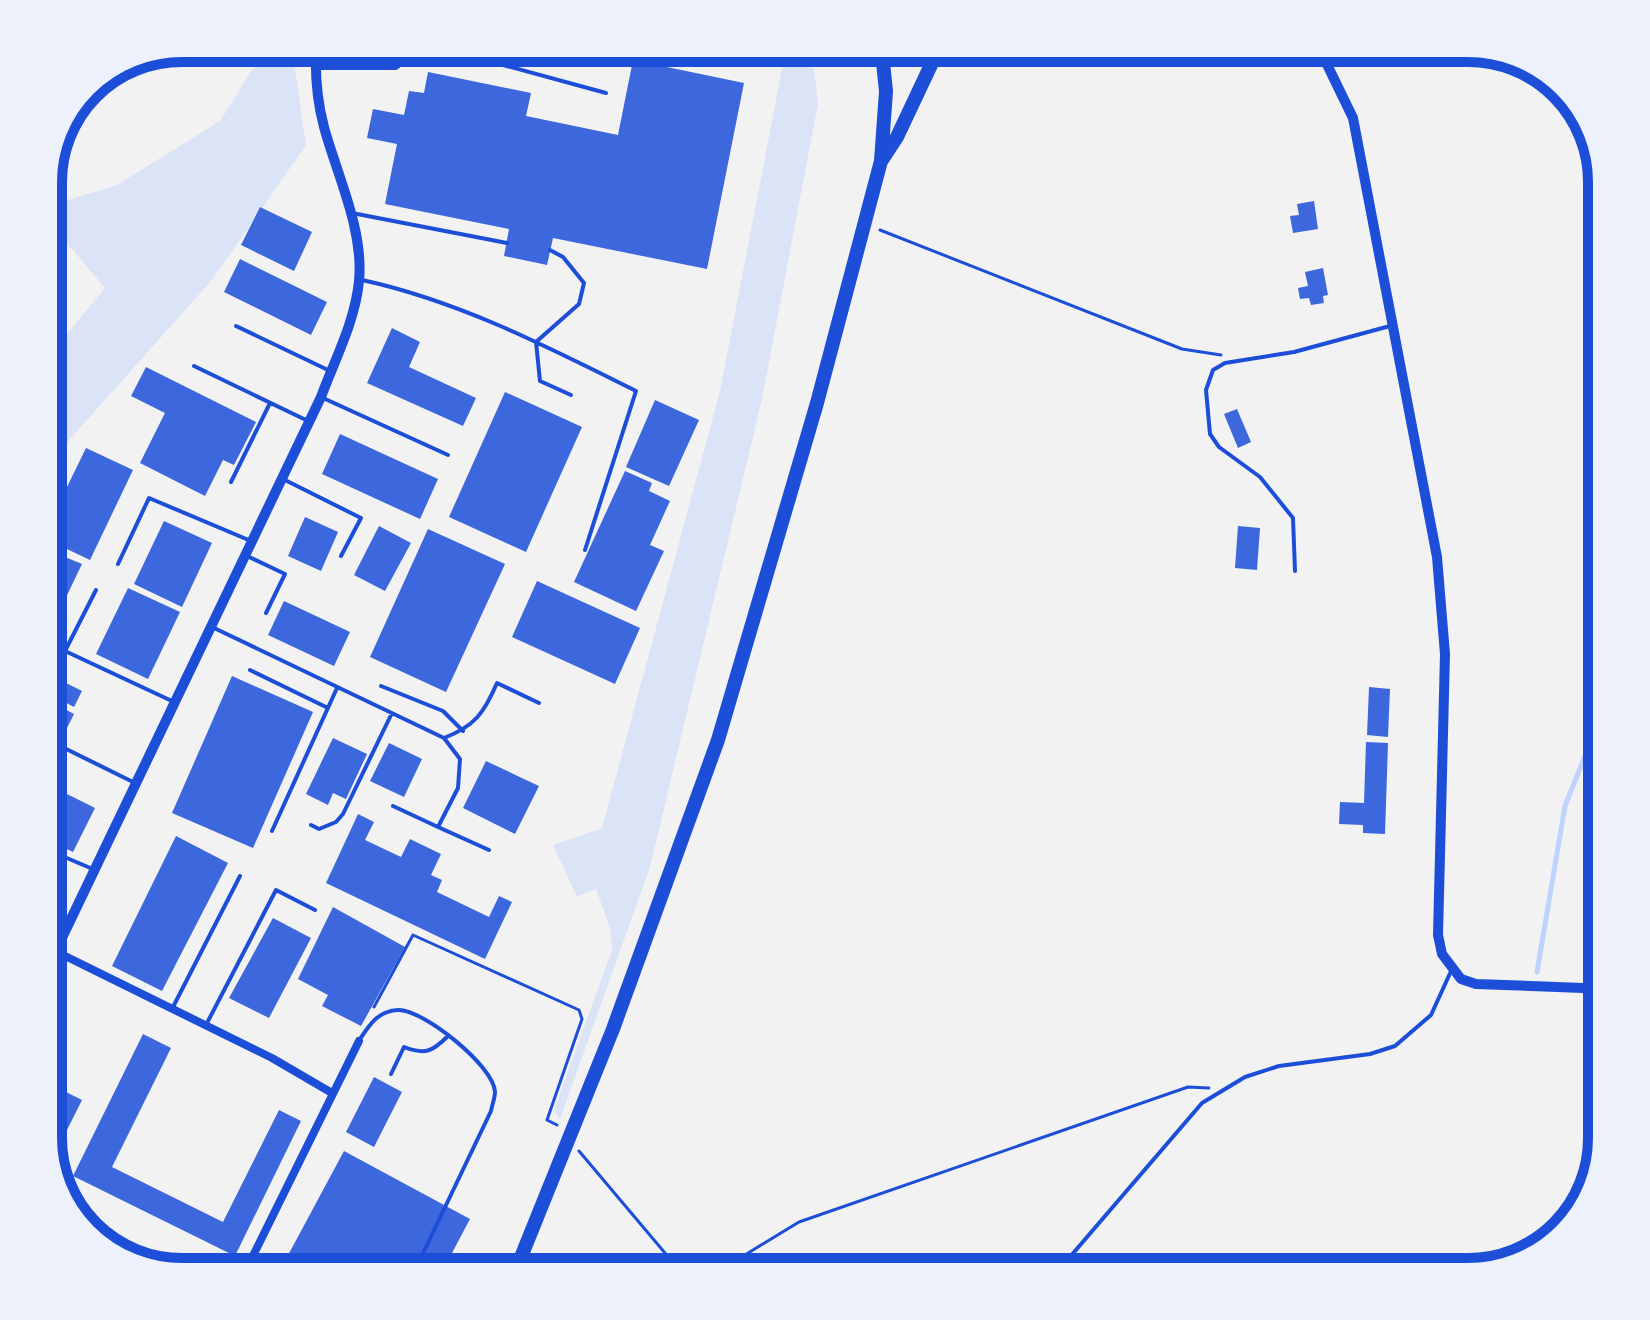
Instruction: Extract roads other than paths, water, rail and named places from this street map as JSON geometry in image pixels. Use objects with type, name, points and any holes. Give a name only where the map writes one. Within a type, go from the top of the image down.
[{"type":"main road","points":[[521,1258],[613,1029],[718,740],[817,403],[881,161],[886,91],[881,62]]},
{"type":"main road","points":[[881,161],[897,137],[932,62]]},
{"type":"street","points":[[62,942],[321,397],[353,316],[359,280],[358,246],[323,124],[316,62]]},
{"type":"street","points":[[1326,62],[1353,118],[1390,326],[1437,557],[1445,654],[1438,935],[1442,954],[1461,979],[1476,984],[1546,984],[1588,992]]},
{"type":"street","points":[[62,954],[206,1025],[332,1093]]},
{"type":"street","points":[[252,1258],[359,1041]]},
{"type":"lane","points":[[316,68],[396,68],[404,62]]},
{"type":"lane","points":[[492,62],[606,93]]},
{"type":"lane","points":[[349,212],[507,243]]},
{"type":"lane","points":[[536,342],[579,304],[584,283],[563,257],[550,250]]},
{"type":"lane","points":[[359,280],[446,304],[536,342],[636,391],[585,550]]},
{"type":"lane","points":[[236,326],[330,371]]},
{"type":"lane","points":[[1295,571],[1293,518],[1260,477],[1219,447],[1210,434],[1206,390],[1213,370],[1225,363],[1294,352],[1390,326]]},
{"type":"lane","points":[[536,342],[540,381],[571,395]]},
{"type":"lane","points":[[194,366],[308,421]]},
{"type":"lane","points":[[321,397],[448,455]]},
{"type":"lane","points":[[231,482],[270,403]]},
{"type":"lane","points":[[281,478],[361,518],[341,556]]},
{"type":"lane","points":[[118,564],[149,498],[251,541]]},
{"type":"lane","points":[[245,555],[285,574],[266,613]]},
{"type":"lane","points":[[96,590],[65,651],[176,703]]},
{"type":"lane","points":[[212,627],[444,738],[460,759],[458,788],[438,827]]},
{"type":"lane","points":[[250,670],[328,708]]},
{"type":"lane","points":[[444,738],[463,731],[488,703],[497,683],[539,703]]},
{"type":"lane","points":[[381,686],[443,711],[463,731]]},
{"type":"lane","points":[[272,831],[338,687]]},
{"type":"lane","points":[[311,825],[319,829],[343,814],[392,713]]},
{"type":"lane","points":[[62,747],[138,784]]},
{"type":"lane","points":[[393,806],[489,850]]},
{"type":"lane","points":[[62,856],[97,870]]},
{"type":"lane","points":[[172,1009],[240,876]]},
{"type":"lane","points":[[206,1025],[276,890],[315,910]]},
{"type":"lane","points":[[1069,1258],[1173,1133],[1202,1103],[1245,1077],[1279,1066],[1370,1054],[1395,1046],[1431,1015],[1452,968]]},
{"type":"lane","points":[[359,1041],[373,1019],[400,1010],[414,1012],[485,1068],[495,1091],[491,1111],[421,1258]]},
{"type":"lane","points":[[391,1074],[404,1047],[421,1054],[433,1051],[448,1036]]},
{"type":"waterway","points":[[1537,972],[1565,806],[1588,748]]}]
